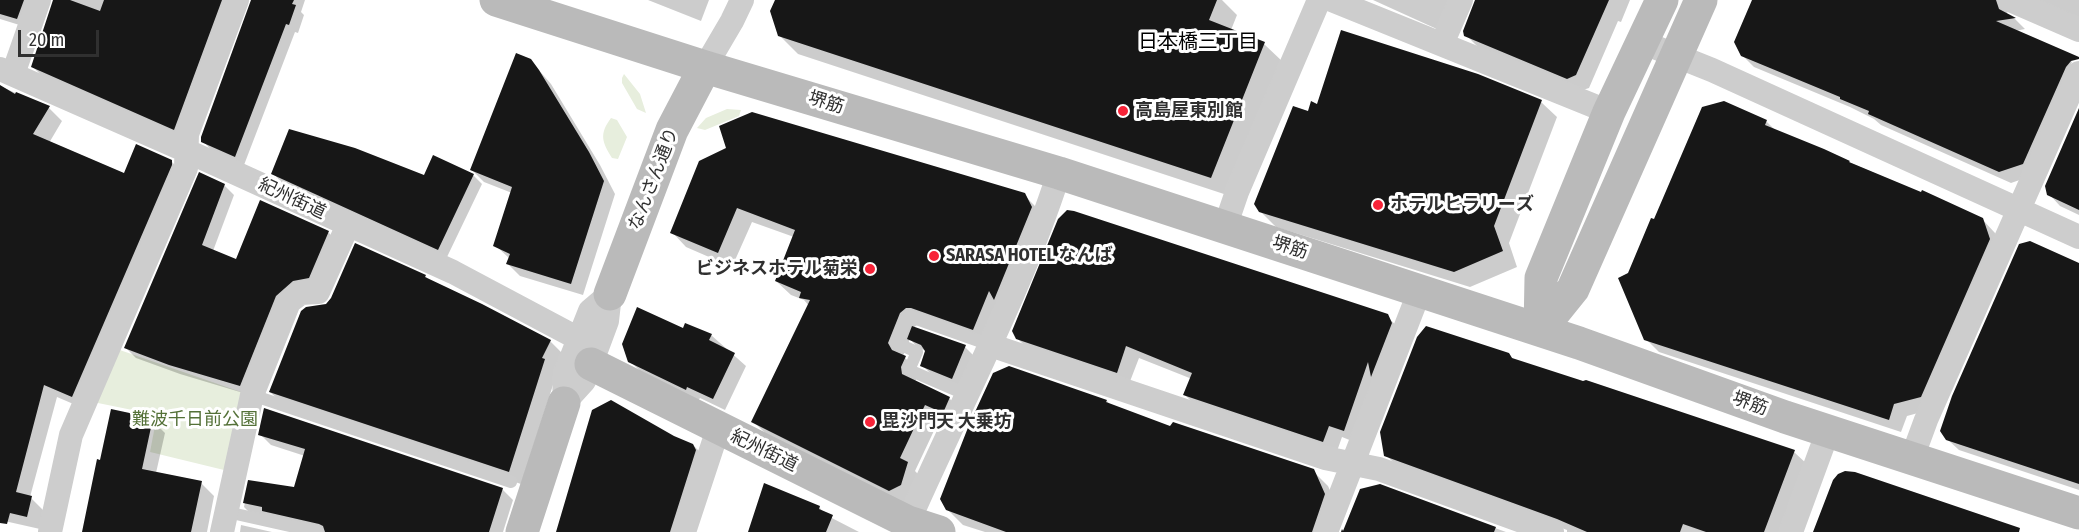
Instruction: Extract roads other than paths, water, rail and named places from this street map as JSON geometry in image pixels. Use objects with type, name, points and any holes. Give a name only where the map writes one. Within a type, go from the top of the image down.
[{"type":"main road","name":"堺筋","points":[[496,0],[705,67],[1059,173],[1420,290],[1828,431],[2079,513]]},
{"type":"main road","points":[[1540,330],[1541,278],[1609,112],[1662,0]]},
{"type":"main road","points":[[1540,330],[1573,289],[1701,0]]},
{"type":"main road","name":"なんさん通り","points":[[610,294],[672,130],[705,67]]},
{"type":"main road","name":"紀州街道","points":[[585,352],[718,429],[906,527],[939,532]]},
{"type":"main road","name":"なんさん通り","points":[[522,532],[564,403]]},
{"type":"street","points":[[6,72],[39,0]]},
{"type":"street","points":[[50,532],[71,435],[186,168],[187,134],[237,0]]},
{"type":"street","points":[[705,67],[742,0]]},
{"type":"street","points":[[1225,227],[1237,192],[1319,0]]},
{"type":"street","points":[[1332,0],[1609,112]]},
{"type":"street","points":[[1442,44],[1461,0]]},
{"type":"street","points":[[2010,0],[2079,30]]},
{"type":"street","points":[[1642,42],[1712,70],[2079,237]]},
{"type":"street","name":"紀州街道","points":[[6,72],[187,151],[453,272],[585,352]]},
{"type":"street","points":[[1912,458],[1926,420],[2079,73]]},
{"type":"street","points":[[906,527],[990,345],[1046,212],[1059,173]]},
{"type":"street","points":[[225,522],[252,395],[289,302],[301,293],[318,292],[348,225]]},
{"type":"street","points":[[1326,532],[1420,290]]},
{"type":"street","name":"なんさん通り","points":[[564,403],[584,381],[585,352],[607,321],[610,294]]},
{"type":"street","points":[[990,345],[1325,458],[1379,469],[1552,532]]},
{"type":"street","points":[[684,532],[718,429]]},
{"type":"street","points":[[1791,532],[1828,431]]},
{"type":"lane","points":[[967,395],[909,370],[917,352],[896,343],[908,316],[990,345]]},
{"type":"lane","points":[[252,395],[511,482]]},
{"type":"lane","points":[[225,522],[317,532]]},
{"type":"place","name":"高島屋東別館","points":[[1123,111]]},
{"type":"place","name":"ホテルヒラリーズ","points":[[1378,205]]},
{"type":"place","name":"SARASA HOTEL なんば","points":[[934,256]]},
{"type":"place","name":"ビジネスホテル菊栄","points":[[870,269]]},
{"type":"place","name":"毘沙門天 大乗坊","points":[[870,422]]},
{"type":"district","name":"日本橋三丁目","points":[[1198,42]]},
{"type":"park label","name":"難波千日前公園","points":[[195,420]]}]
